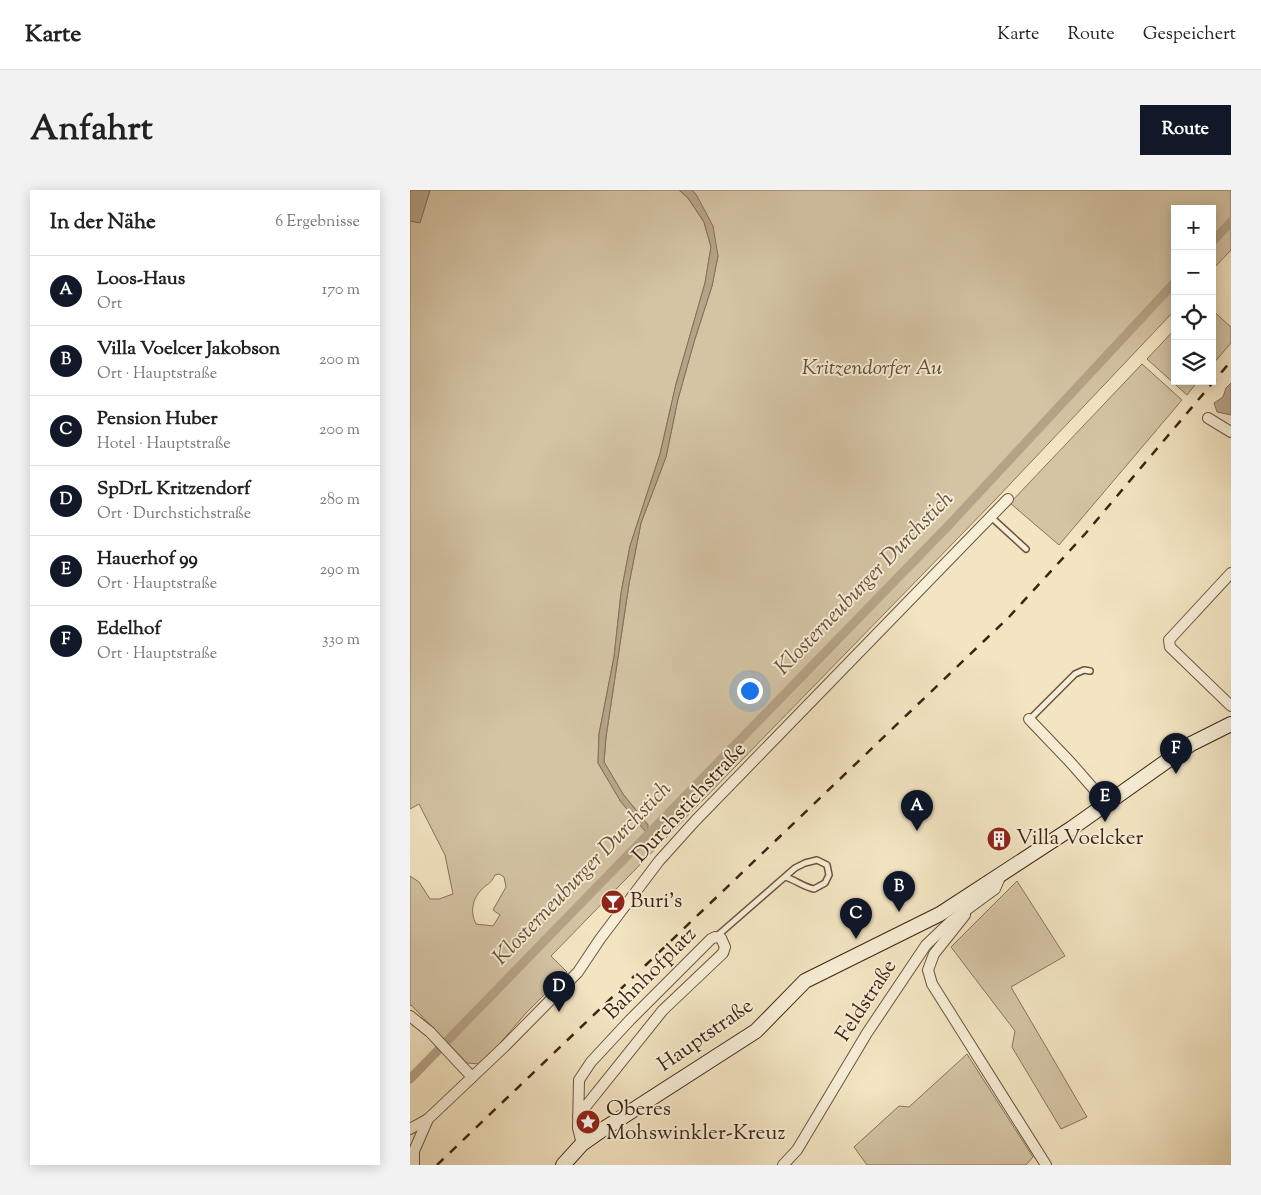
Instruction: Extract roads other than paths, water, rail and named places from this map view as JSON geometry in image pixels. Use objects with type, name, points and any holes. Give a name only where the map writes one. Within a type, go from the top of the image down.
[{"type":"main road","name":"Hauptstraße","points":[[563,1165],[582,1144],[756,1030],[805,981],[940,914],[1072,828],[1191,744],[1231,724]]},
{"type":"street","points":[[1208,418],[1231,432]]},
{"type":"street","name":"Durchstichstraße","points":[[428,1119],[578,972],[600,939],[659,861],[694,821],[1008,498]]},
{"type":"street","points":[[1231,573],[1170,640],[1170,647],[1231,706]]},
{"type":"street","points":[[1030,720],[1071,762],[1106,803]]},
{"type":"street","name":"Feldstraße","points":[[783,1165],[797,1150],[867,1033],[926,945],[950,922],[995,889],[1001,875]]},
{"type":"street","points":[[976,902],[934,954],[928,970],[932,984],[1046,1165]]},
{"type":"street","name":"Bahnhofplatz","points":[[578,1116],[664,1010],[724,953],[725,947],[721,938],[715,937],[711,939],[624,1026],[587,1068],[579,1080],[578,1116],[578,1128],[582,1144]]},
{"type":"street","points":[[410,1016],[430,1032],[472,1077]]},
{"type":"street","points":[[410,1129],[428,1119]]},
{"type":"street","points":[[414,1165],[414,1151],[428,1119]]},
{"type":"lane","points":[[991,516],[1026,549]]},
{"type":"lane","points":[[1030,720],[1075,674],[1084,670],[1090,671]]},
{"type":"lane","points":[[715,937],[794,868],[817,860],[827,865],[829,875],[824,882],[814,889],[803,887],[796,880],[785,877]]},
{"type":"lane","points":[[660,989],[672,1002]]},
{"type":"waterway","name":"Klosterneuburger Durchstich","points":[[1216,238],[1231,222]]},
{"type":"waterway","name":"Klosterneuburger Durchstich","points":[[410,1079],[948,526],[1171,286]]},
{"type":"railway","points":[[437,1165],[1009,617],[1085,534],[1231,361]]},
{"type":"place","name":"Edelhof","points":[[1176,774]]},
{"type":"place","name":"Hauerhof 99","points":[[1105,822]]},
{"type":"place","name":"Loos-Haus","points":[[917,831]]},
{"type":"place","name":"Villa Voelcker","points":[[999,839]]},
{"type":"place","name":"Buri's","points":[[613,902]]},
{"type":"place","name":"Villa Voelcer Jakobson","points":[[899,912]]},
{"type":"place","name":"Pension Huber","points":[[856,939]]},
{"type":"place","name":"SpDrL Kritzendorf","points":[[559,1012]]},
{"type":"place","name":"Oberes Mohswinkler-Kreuz","points":[[588,1122]]},
{"type":"park label","name":"Kritzendorfer Au","points":[[872,369]]}]
